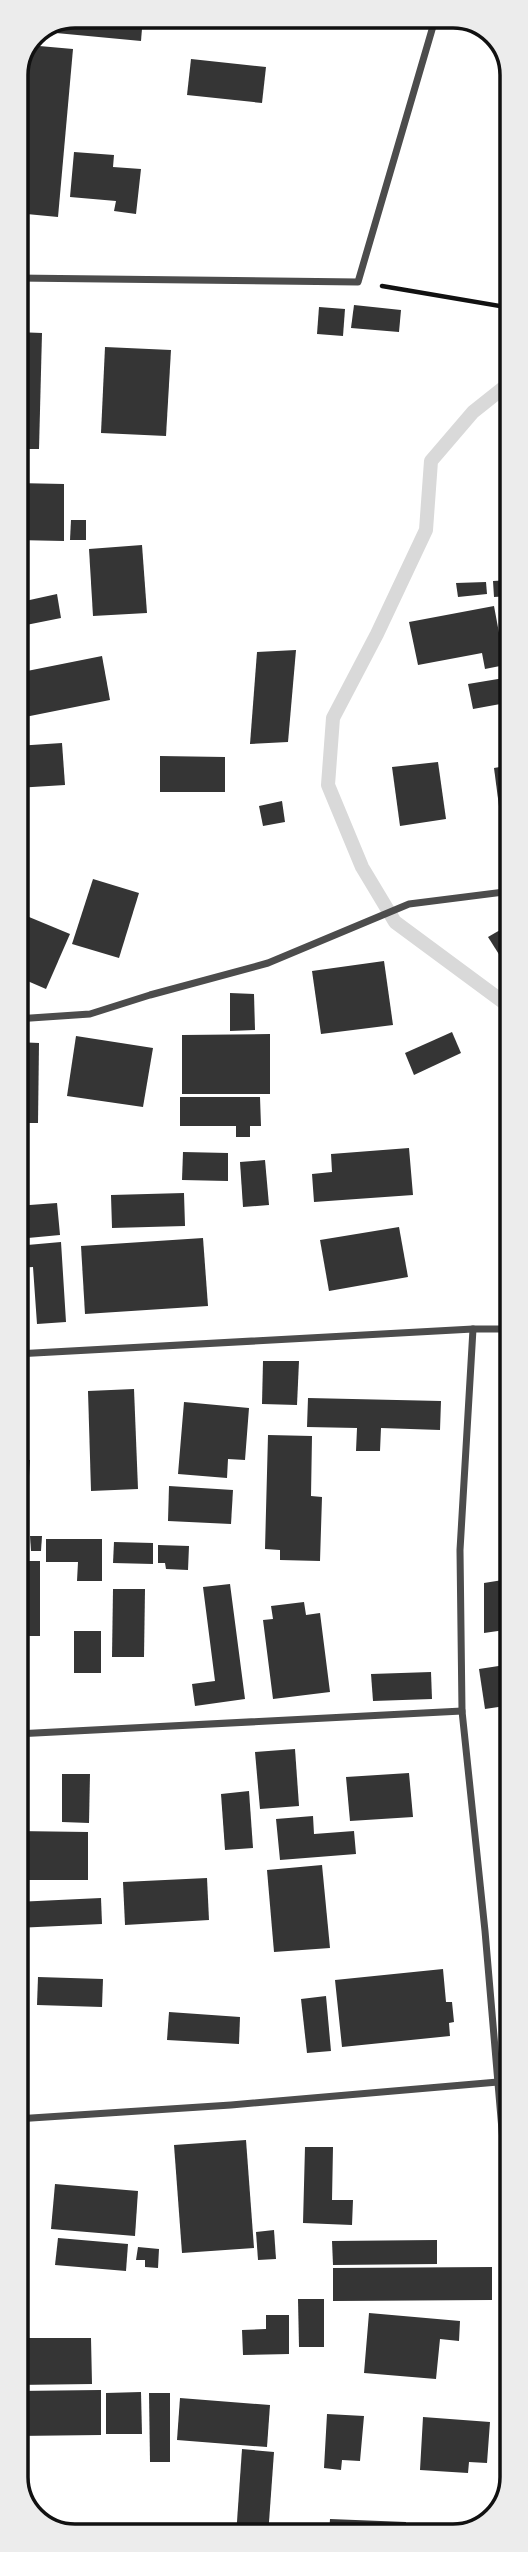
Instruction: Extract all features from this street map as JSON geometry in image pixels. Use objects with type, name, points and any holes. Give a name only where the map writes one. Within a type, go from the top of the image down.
[{"type":"street","points":[[28,278],[358,282],[432,28]]},
{"type":"street","points":[[28,1018],[90,1014],[268,963],[408,904],[500,892]]},
{"type":"street","points":[[473,1329],[460,1549],[462,1711],[500,2106]]},
{"type":"street","points":[[28,1353],[500,1329]]},
{"type":"street","points":[[28,1733],[462,1711]]},
{"type":"street","points":[[28,2118],[232,2105],[498,2082]]},
{"type":"path","points":[[358,282],[500,306]]},
{"type":"building","points":[[75,28],[142,28],[141,41],[56,33]]},
{"type":"building","points":[[39,46],[73,49],[58,217],[28,214],[28,75],[32,57]]},
{"type":"building","points":[[191,59],[266,67],[262,103],[187,95]]},
{"type":"building","points":[[74,152],[114,155],[113,167],[141,169],[136,214],[114,211],[116,201],[70,197]]},
{"type":"building","points":[[354,305],[401,310],[399,332],[351,328]]},
{"type":"building","points":[[319,307],[345,309],[343,336],[317,334]]},
{"type":"building","points":[[28,332],[42,333],[39,449],[28,449]]},
{"type":"building","points":[[105,347],[171,350],[166,436],[101,433]]},
{"type":"building","points":[[28,483],[64,484],[64,541],[28,540]]},
{"type":"building","points":[[71,520],[86,520],[86,540],[70,540]]},
{"type":"building","points":[[142,545],[147,613],[93,616],[89,549]]},
{"type":"building","points":[[493,581],[500,581],[500,597],[494,597]]},
{"type":"building","points":[[486,582],[487,594],[458,597],[456,583]]},
{"type":"building","points":[[57,594],[61,618],[28,625],[28,600]]},
{"type":"building","points":[[494,606],[500,638],[500,666],[485,669],[482,653],[418,665],[409,622]]},
{"type":"building","points":[[296,650],[288,742],[250,744],[257,652]]},
{"type":"building","points":[[102,656],[110,700],[28,716],[28,671]]},
{"type":"building","points":[[500,679],[500,704],[473,709],[468,684]]},
{"type":"building","points":[[62,743],[65,785],[28,787],[28,745]]},
{"type":"building","points":[[160,756],[225,757],[225,792],[160,792]]},
{"type":"building","points":[[438,762],[446,819],[400,826],[392,767]]},
{"type":"building","points":[[500,767],[500,814],[494,768]]},
{"type":"building","points":[[282,801],[285,822],[263,826],[259,806]]},
{"type":"building","points":[[93,879],[139,893],[119,958],[72,944]]},
{"type":"building","points":[[28,917],[70,934],[46,989],[28,981]]},
{"type":"building","points":[[500,930],[500,956],[488,937]]},
{"type":"building","points":[[384,961],[393,1025],[321,1034],[312,971]]},
{"type":"building","points":[[230,993],[254,994],[255,1030],[230,1031]]},
{"type":"building","points":[[452,1032],[461,1053],[414,1075],[405,1053]]},
{"type":"building","points":[[270,1034],[270,1094],[182,1094],[182,1035]]},
{"type":"building","points":[[76,1036],[153,1048],[143,1107],[67,1096]]},
{"type":"building","points":[[28,1043],[39,1043],[38,1123],[28,1123]]},
{"type":"building","points":[[180,1097],[260,1097],[261,1126],[250,1126],[250,1137],[236,1137],[236,1126],[180,1126]]},
{"type":"building","points":[[409,1148],[413,1195],[314,1202],[312,1174],[332,1172],[331,1154]]},
{"type":"building","points":[[183,1152],[228,1153],[228,1181],[182,1180]]},
{"type":"building","points":[[265,1160],[269,1205],[243,1207],[240,1162]]},
{"type":"building","points":[[184,1193],[185,1226],[112,1228],[111,1195]]},
{"type":"building","points":[[57,1203],[60,1235],[28,1238],[28,1205]]},
{"type":"building","points":[[399,1227],[408,1277],[329,1291],[320,1240]]},
{"type":"building","points":[[203,1238],[208,1306],[85,1314],[81,1246]]},
{"type":"building","points":[[61,1242],[66,1322],[37,1324],[33,1267],[28,1267],[28,1245]]},
{"type":"building","points":[[263,1361],[299,1361],[297,1405],[262,1404]]},
{"type":"building","points":[[134,1389],[138,1489],[91,1491],[88,1391]]},
{"type":"building","points":[[308,1398],[441,1401],[440,1430],[381,1428],[380,1451],[356,1451],[357,1428],[307,1427]]},
{"type":"building","points":[[184,1402],[249,1408],[245,1460],[228,1459],[227,1478],[178,1474]]},
{"type":"building","points":[[268,1435],[312,1436],[311,1496],[322,1497],[320,1561],[280,1560],[280,1550],[265,1549]]},
{"type":"building","points":[[28,1460],[30,1460],[28,1491]]},
{"type":"building","points":[[169,1486],[233,1490],[231,1524],[168,1521]]},
{"type":"building","points":[[30,1536],[42,1536],[41,1551],[31,1551]]},
{"type":"building","points":[[46,1539],[102,1539],[102,1581],[77,1581],[78,1562],[46,1562]]},
{"type":"building","points":[[114,1542],[153,1543],[153,1564],[113,1563]]},
{"type":"building","points":[[158,1545],[189,1546],[188,1570],[166,1569],[165,1563],[158,1563]]},
{"type":"building","points":[[28,1561],[40,1561],[40,1636],[28,1636]]},
{"type":"building","points":[[500,1580],[500,1631],[484,1633],[484,1583]]},
{"type":"building","points":[[230,1584],[245,1699],[195,1706],[192,1684],[215,1681],[203,1587]]},
{"type":"building","points":[[113,1589],[145,1589],[144,1657],[112,1657]]},
{"type":"building","points":[[304,1602],[306,1615],[320,1613],[330,1692],[273,1699],[263,1620],[273,1619],[271,1606]]},
{"type":"building","points":[[74,1631],[101,1631],[101,1673],[74,1673]]},
{"type":"building","points":[[500,1666],[500,1707],[485,1709],[479,1669]]},
{"type":"building","points":[[431,1672],[432,1699],[373,1701],[371,1674]]},
{"type":"building","points":[[295,1749],[299,1806],[260,1809],[255,1752]]},
{"type":"building","points":[[409,1773],[413,1817],[350,1821],[346,1777]]},
{"type":"building","points":[[62,1774],[90,1774],[89,1823],[62,1822]]},
{"type":"building","points":[[249,1791],[253,1848],[225,1850],[221,1794]]},
{"type":"building","points":[[313,1816],[314,1834],[354,1831],[356,1854],[280,1860],[276,1819]]},
{"type":"building","points":[[28,1831],[88,1832],[88,1880],[28,1880]]},
{"type":"building","points":[[322,1865],[330,1948],[274,1952],[267,1870]]},
{"type":"building","points":[[207,1878],[209,1920],[125,1925],[123,1882]]},
{"type":"building","points":[[101,1898],[102,1924],[28,1927],[28,1901]]},
{"type":"building","points":[[443,1969],[446,2002],[452,2002],[454,2022],[449,2023],[450,2036],[342,2047],[335,1980]]},
{"type":"building","points":[[38,1977],[103,1979],[102,2007],[37,2005]]},
{"type":"building","points":[[326,1996],[331,2051],[307,2053],[301,1999]]},
{"type":"building","points":[[169,2012],[240,2017],[239,2044],[167,2040]]},
{"type":"building","points":[[246,2140],[254,2248],[182,2253],[174,2145]]},
{"type":"building","points":[[305,2147],[333,2147],[332,2200],[353,2200],[352,2225],[303,2223]]},
{"type":"building","points":[[55,2184],[138,2191],[135,2236],[51,2229]]},
{"type":"building","points":[[274,2230],[276,2259],[258,2260],[256,2232]]},
{"type":"building","points":[[58,2238],[128,2244],[126,2271],[55,2265]]},
{"type":"building","points":[[437,2240],[437,2264],[333,2265],[332,2241]]},
{"type":"building","points":[[138,2247],[159,2249],[158,2268],[145,2267],[145,2260],[136,2260]]},
{"type":"building","points":[[492,2267],[492,2300],[333,2301],[333,2268]]},
{"type":"building","points":[[298,2299],[324,2299],[324,2347],[299,2347]]},
{"type":"building","points":[[369,2313],[460,2321],[459,2341],[440,2339],[436,2379],[364,2373]]},
{"type":"building","points":[[266,2315],[289,2315],[289,2354],[243,2355],[242,2330],[266,2329]]},
{"type":"building","points":[[28,2338],[91,2338],[92,2384],[28,2385]]},
{"type":"building","points":[[101,2390],[101,2435],[28,2436],[28,2391]]},
{"type":"building","points":[[141,2392],[142,2434],[106,2434],[106,2393]]},
{"type":"building","points":[[149,2393],[170,2393],[170,2462],[150,2462]]},
{"type":"building","points":[[180,2398],[270,2405],[267,2447],[177,2440]]},
{"type":"building","points":[[327,2414],[364,2416],[360,2461],[342,2460],[341,2470],[324,2468]]},
{"type":"building","points":[[423,2417],[490,2422],[487,2463],[469,2462],[468,2473],[420,2470]]},
{"type":"building","points":[[242,2449],[274,2452],[269,2524],[237,2524]]},
{"type":"building","points":[[330,2519],[406,2522],[406,2524],[330,2524]]},
{"type":"waterway","points":[[500,391],[473,412],[431,461],[426,530],[377,634],[333,718],[328,785],[362,867],[395,922],[500,1000]]}]
